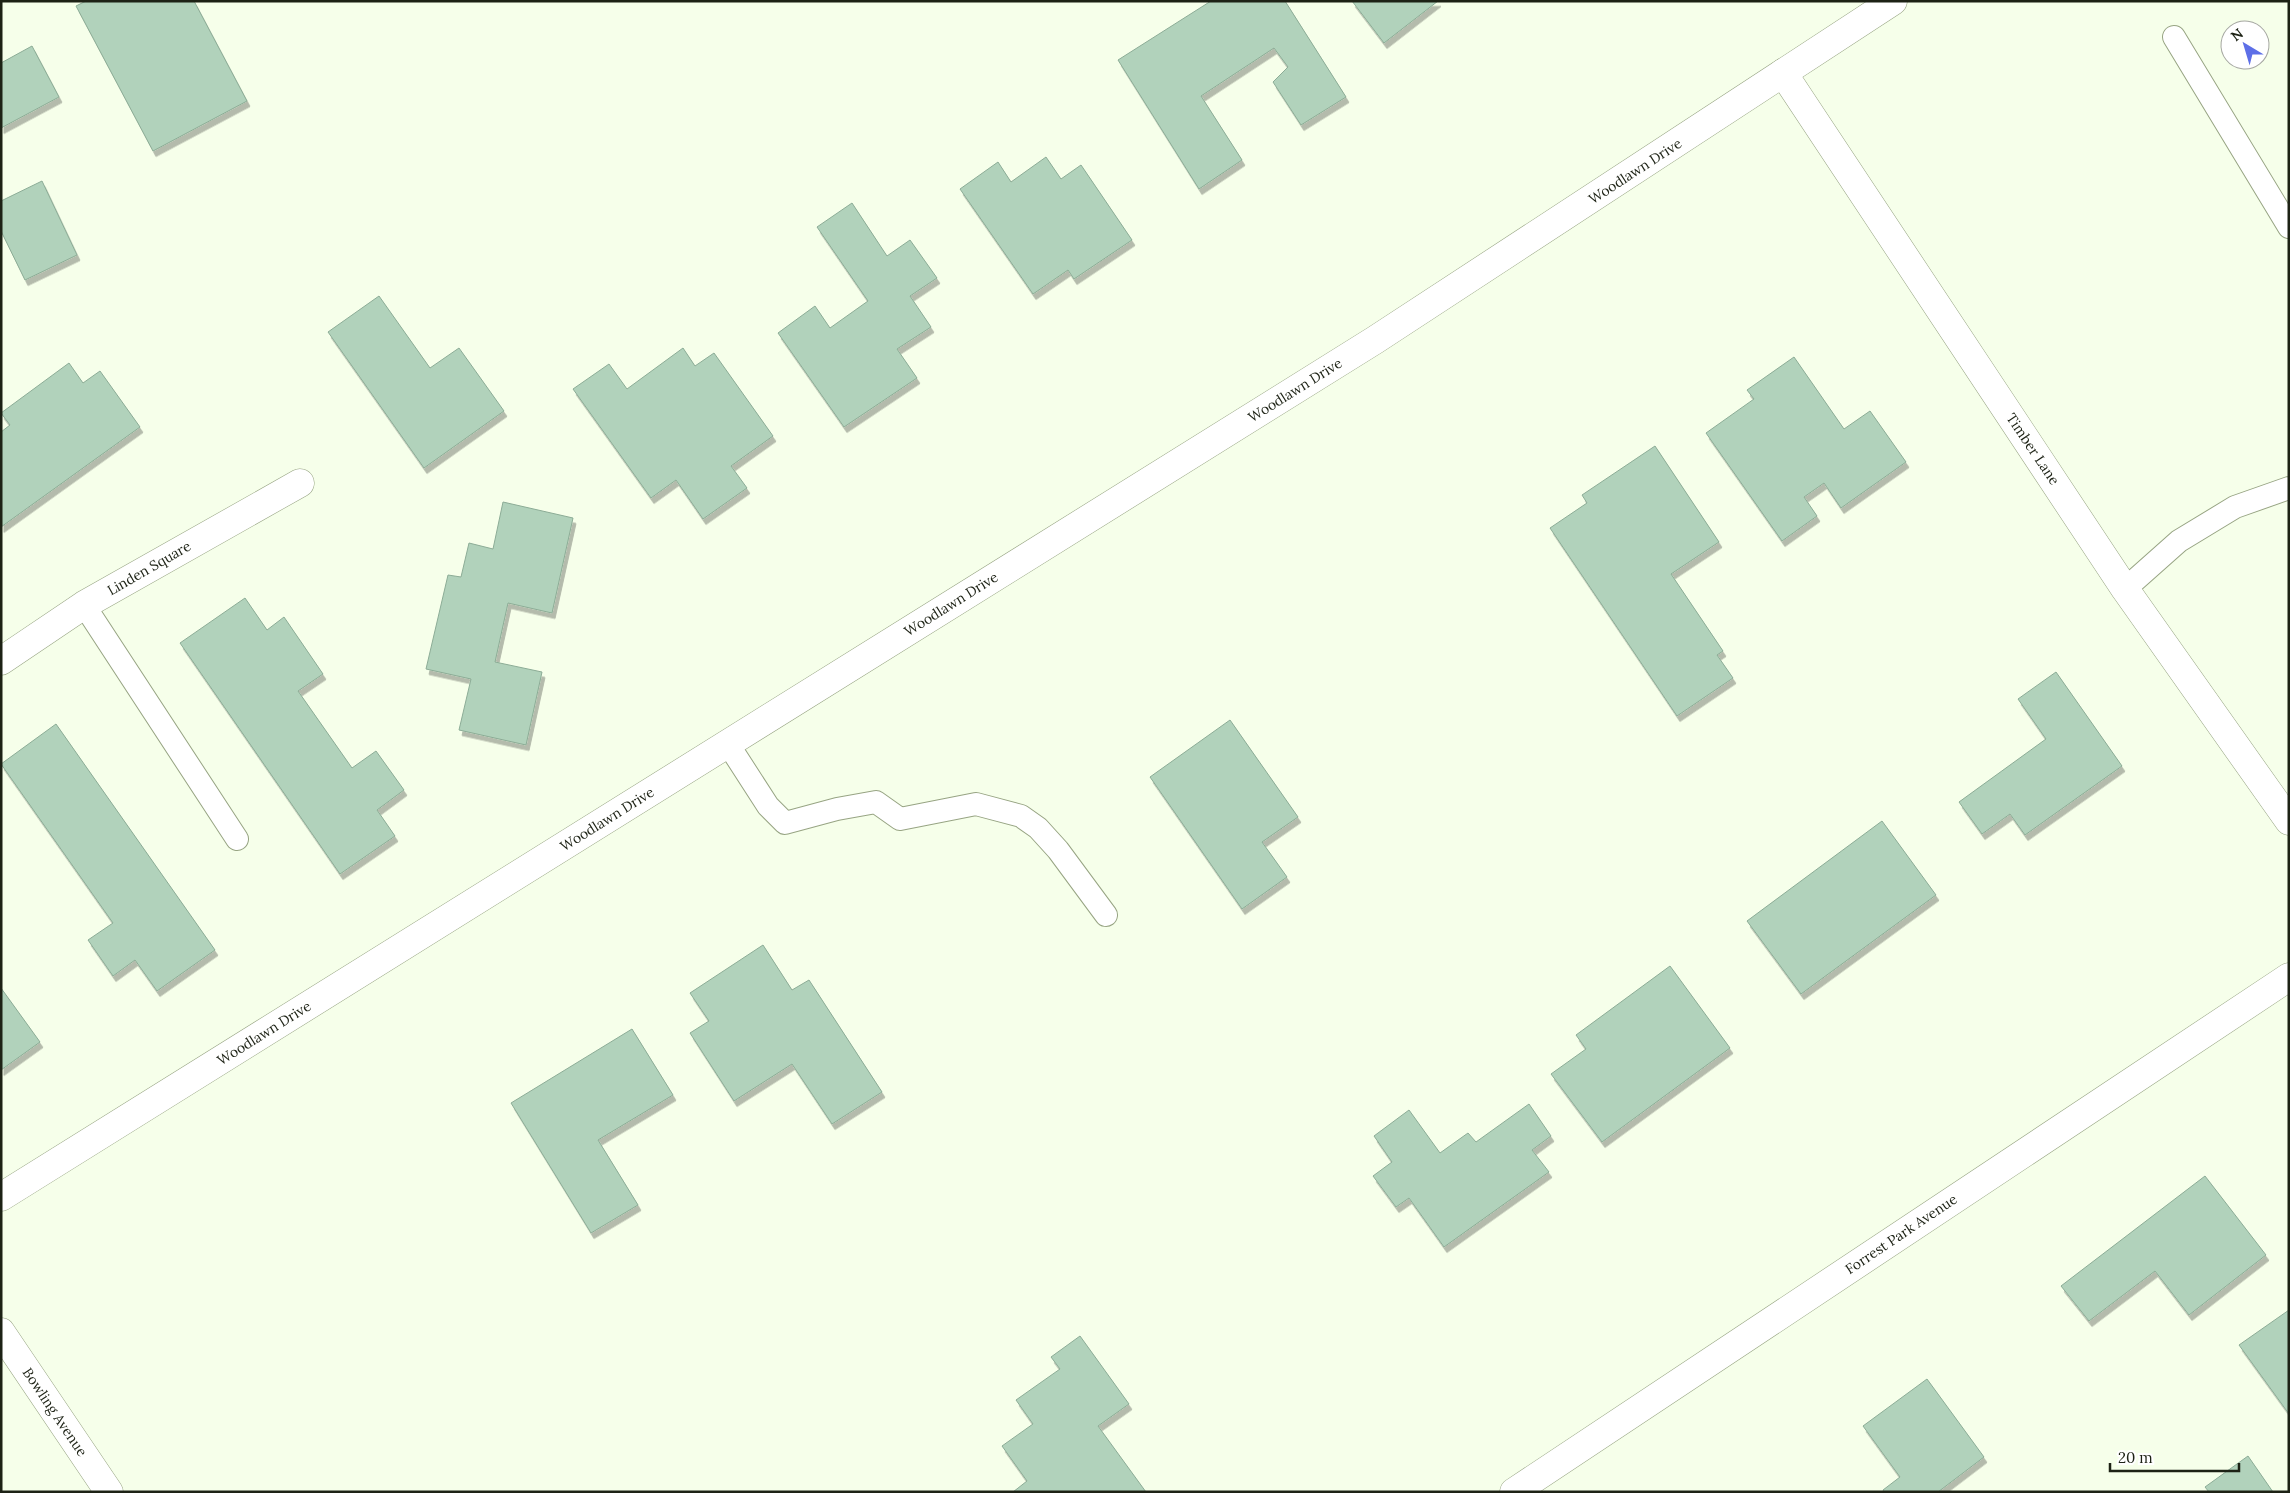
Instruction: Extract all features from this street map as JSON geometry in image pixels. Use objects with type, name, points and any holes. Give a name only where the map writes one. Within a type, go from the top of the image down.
[{"type":"street","name":"Woodlawn Drive","points":[[1,1197],[1382,336],[1893,1]]},
{"type":"street","name":"Timber Lane","points":[[1784,73],[2125,588],[2289,821]]},
{"type":"street","name":"Linden Square","points":[[1,661],[84,605],[300,482]]},
{"type":"street","name":"Forrest Park Avenue","points":[[1517,1491],[2289,977]]},
{"type":"street","name":"Bowling Avenue","points":[[1,1332],[109,1492]]},
{"type":"lane","points":[[2174,37],[2289,227]]},
{"type":"lane","points":[[2125,588],[2179,541],[2235,507],[2289,488]]},
{"type":"lane","points":[[84,605],[237,839]]},
{"type":"lane","points":[[728,744],[768,806],[785,823],[837,809],[876,802],[900,819],[976,804],[1021,816],[1038,828],[1058,850],[1106,915]]},
{"type":"building","points":[[86,1],[194,1],[247,101],[153,151],[76,6]]},
{"type":"building","points":[[1211,1],[1285,1],[1346,97],[1301,125],[1273,82],[1288,67],[1274,48],[1201,96],[1242,160],[1199,189],[1118,60]]},
{"type":"building","points":[[1352,1],[1438,1],[1384,43]]},
{"type":"building","points":[[32,46],[59,97],[1,128],[1,63]]},
{"type":"building","points":[[1046,157],[1061,179],[1081,165],[1132,240],[1074,279],[1068,270],[1033,294],[960,189],[998,162],[1011,182]]},
{"type":"building","points":[[42,181],[77,255],[25,280],[1,231],[1,201]]},
{"type":"building","points":[[852,203],[887,256],[910,240],[937,278],[910,296],[931,327],[897,349],[917,378],[844,427],[778,333],[815,306],[830,328],[868,301],[817,227]]},
{"type":"building","points":[[379,296],[430,368],[459,348],[504,411],[424,468],[328,332]]},
{"type":"building","points":[[683,348],[695,366],[714,353],[773,436],[731,466],[747,488],[703,519],[676,480],[651,498],[573,389],[609,364],[627,389]]},
{"type":"building","points":[[1794,357],[1844,429],[1870,411],[1906,462],[1841,508],[1824,483],[1804,497],[1817,516],[1782,541],[1706,433],[1754,399],[1747,390]]},
{"type":"building","points":[[69,363],[83,383],[100,371],[140,427],[1,527],[1,432],[10,425],[1,413]]},
{"type":"building","points":[[1655,446],[1719,542],[1671,574],[1723,651],[1717,655],[1733,678],[1677,716],[1550,528],[1587,503],[1582,495]]},
{"type":"building","points":[[503,502],[573,518],[552,613],[508,603],[495,662],[542,672],[526,745],[459,730],[471,679],[426,669],[448,575],[461,577],[469,543],[493,549]]},
{"type":"building","points":[[245,598],[267,630],[284,617],[323,674],[298,691],[352,768],[376,751],[404,790],[377,810],[395,836],[340,874],[180,643]]},
{"type":"building","points":[[2056,672],[2122,766],[2025,835],[2010,814],[1982,834],[1959,802],[2046,739],[2018,699]]},
{"type":"building","points":[[1230,720],[1298,817],[1262,842],[1287,877],[1242,909],[1150,777]]},
{"type":"building","points":[[56,724],[215,950],[157,991],[135,960],[113,976],[88,940],[113,923],[1,764]]},
{"type":"building","points":[[1882,821],[1936,895],[1801,994],[1747,921]]},
{"type":"building","points":[[763,945],[792,990],[809,980],[882,1092],[832,1124],[792,1064],[734,1101],[690,1033],[709,1021],[690,993]]},
{"type":"building","points":[[1670,966],[1730,1048],[1602,1142],[1551,1074],[1586,1049],[1576,1035]]},
{"type":"building","points":[[1,988],[40,1042],[1,1070]]},
{"type":"building","points":[[632,1029],[673,1095],[598,1140],[638,1205],[591,1233],[511,1103]]},
{"type":"building","points":[[1529,1104],[1551,1136],[1532,1150],[1549,1172],[1444,1247],[1409,1198],[1396,1207],[1373,1176],[1392,1162],[1374,1136],[1409,1110],[1440,1153],[1468,1133],[1476,1142]]},
{"type":"building","points":[[2205,1176],[2266,1255],[2189,1315],[2155,1271],[2089,1321],[2061,1286]]},
{"type":"building","points":[[2289,1310],[2289,1414],[2239,1345]]},
{"type":"building","points":[[1080,1336],[1129,1404],[1098,1426],[1146,1492],[1013,1492],[1027,1481],[1002,1446],[1033,1424],[1016,1400],[1060,1369],[1051,1357]]},
{"type":"building","points":[[1927,1379],[1984,1457],[1938,1492],[1884,1492],[1883,1490],[1900,1477],[1863,1426]]},
{"type":"building","points":[[2248,1456],[2273,1492],[2209,1492],[2205,1487]]}]
